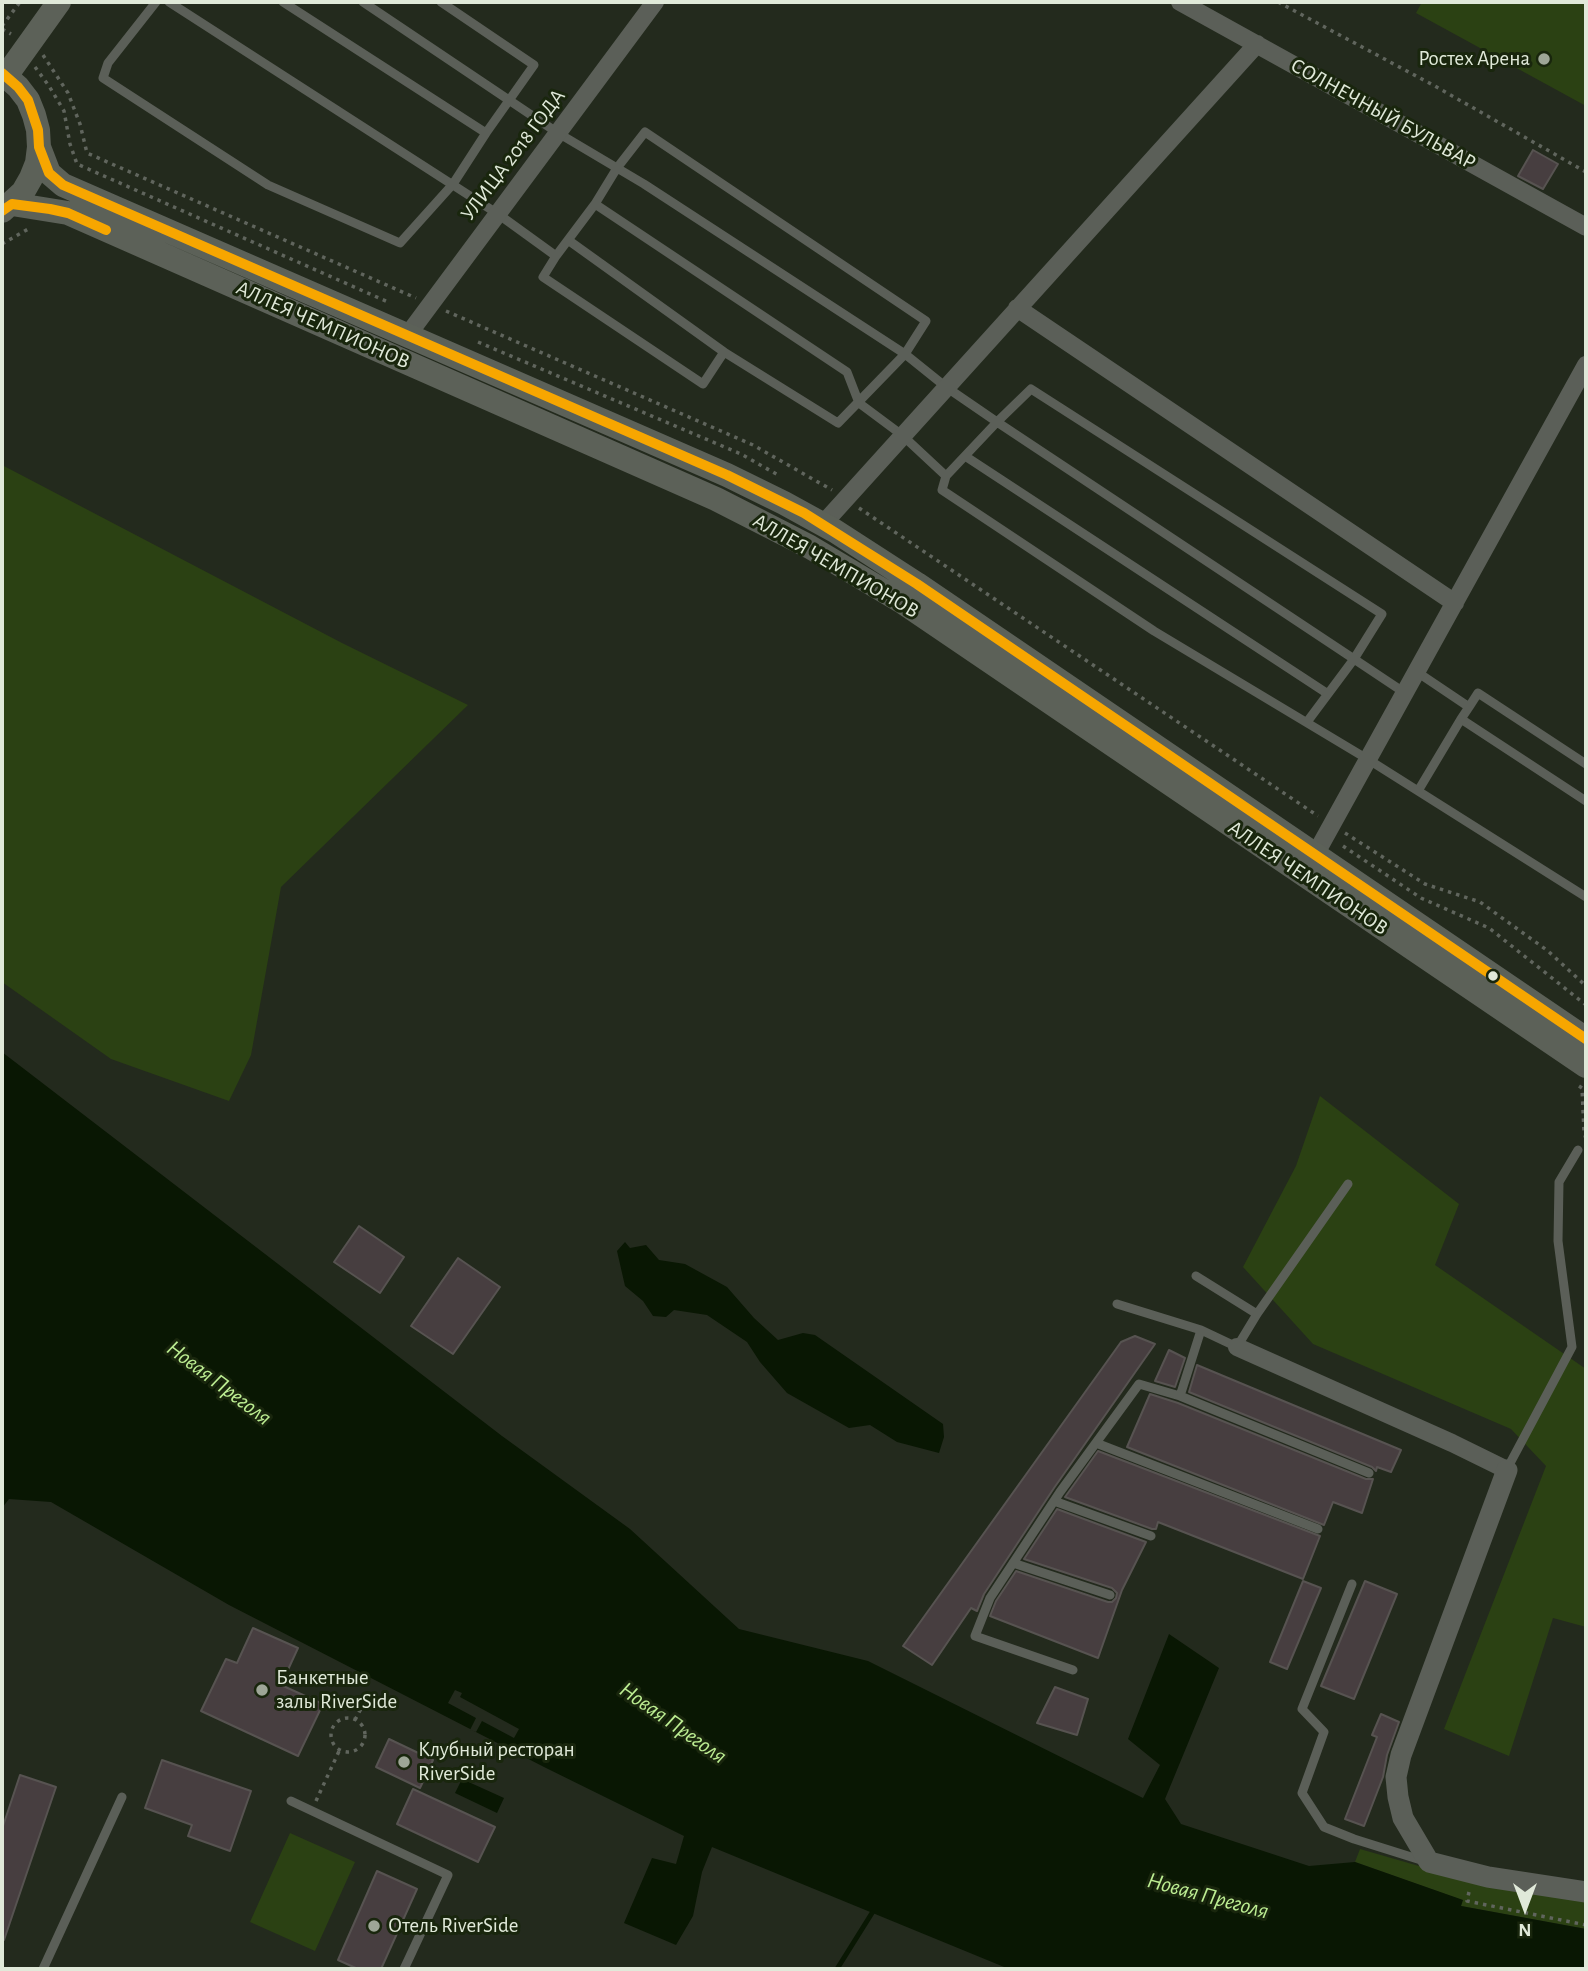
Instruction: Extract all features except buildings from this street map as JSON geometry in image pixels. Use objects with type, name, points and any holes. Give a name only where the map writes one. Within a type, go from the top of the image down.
[{"type":"main road","points":[[4,75],[59,2]]},
{"type":"main road","name":"АЛЛЕЯ ЧЕМПИОНОВ","points":[[4,75],[18,87],[31,107],[38,130],[39,146],[37,163],[31,178],[23,192],[7,207]]},
{"type":"main road","name":"АЛЛЕЯ ЧЕМПИОНОВ","points":[[39,146],[49,173],[63,185],[750,485],[823,524],[907,577],[1586,1039]]},
{"type":"main road","name":"АЛЛЕЯ ЧЕМПИОНОВ","points":[[7,207],[68,213],[716,499],[822,553],[904,603],[1579,1073]]},
{"type":"street","name":"УЛИЦА 2018 ГОДА","points":[[407,336],[655,2]]},
{"type":"street","name":"СОЛНЕЧНЫЙ БУЛЬВАР","points":[[1180,2],[1586,227]]},
{"type":"street","points":[[823,524],[1258,44]]},
{"type":"street","points":[[1017,308],[1455,603]]},
{"type":"street","points":[[1315,855],[1586,365]]},
{"type":"street","points":[[1237,1347],[1507,1470],[1401,1755],[1395,1777],[1398,1797],[1403,1818],[1429,1862],[1546,1887],[1586,1892]]},
{"type":"lane","points":[[156,2],[108,64],[103,78],[268,185],[400,243],[453,184],[534,65],[440,2]]},
{"type":"lane","points":[[169,2],[453,184],[555,256]]},
{"type":"lane","points":[[283,2],[486,133]]},
{"type":"lane","points":[[363,2],[558,133],[617,168],[905,354],[946,387],[997,422],[1405,693]]},
{"type":"lane","points":[[568,240],[724,352],[838,424],[905,354],[926,321],[645,132],[555,256],[543,277],[703,384],[724,352]]},
{"type":"lane","points":[[595,204],[847,372],[859,403],[902,435],[946,476]]},
{"type":"lane","points":[[1307,722],[1354,659],[1382,614],[1031,389],[946,476],[942,490],[1154,631],[1369,760],[1586,897]]},
{"type":"lane","points":[[965,456],[1328,694]]},
{"type":"lane","points":[[1417,671],[1469,707]]},
{"type":"lane","points":[[1418,791],[1478,693],[1586,765]]},
{"type":"lane","points":[[1461,719],[1586,802]]},
{"type":"lane","points":[[1507,1470],[1572,1347],[1558,1241],[1559,1182],[1578,1150]]},
{"type":"lane","points":[[1117,1304],[1200,1330],[1237,1347],[1348,1184]]},
{"type":"lane","points":[[1196,1276],[1258,1314]]},
{"type":"lane","points":[[1180,1396],[1200,1330]]},
{"type":"lane","points":[[1073,1670],[975,1636],[990,1598],[1054,1501],[1139,1384],[1180,1396],[1369,1473]]},
{"type":"lane","points":[[1096,1443],[1318,1529]]},
{"type":"lane","points":[[1054,1501],[1151,1536]]},
{"type":"lane","points":[[1013,1563],[1110,1595]]},
{"type":"lane","points":[[1352,1584],[1302,1709],[1324,1732],[1302,1793],[1324,1827],[1429,1862]]},
{"type":"lane","points":[[43,1969],[122,1797]]},
{"type":"lane","points":[[291,1801],[448,1875],[404,1969]]},
{"type":"path","points":[[2,26],[20,2]]},
{"type":"path","points":[[1278,2],[1433,85],[1586,172]]},
{"type":"path","points":[[2,244],[39,223]]},
{"type":"path","points":[[1579,1073],[1586,1139]]},
{"type":"path","points":[[355,1720],[365,1700]]},
{"type":"path","points":[[344,1718],[355,1720],[363,1728],[363,1742],[353,1750],[340,1749],[332,1741],[333,1727],[344,1718]]},
{"type":"path","points":[[312,1811],[340,1749]]},
{"type":"path","points":[[1459,1870],[1470,1889],[1467,1901],[1586,1925]]},
{"type":"green space","name":"Ростех Арена","points":[[1422,2],[1586,2],[1586,106],[1416,13]]},
{"type":"green space","points":[[2,465],[342,643],[468,705],[281,887],[251,1055],[229,1101],[111,1059],[2,982]]},
{"type":"green space","points":[[1320,1096],[1459,1204],[1435,1265],[1586,1369],[1586,1627],[1553,1618],[1509,1756],[1444,1729],[1546,1466],[1511,1429],[1313,1344],[1243,1267],[1296,1166]]},
{"type":"green space","points":[[290,1833],[355,1862],[315,1951],[250,1922]]},
{"type":"green space","points":[[1360,1849],[1464,1879],[1586,1901],[1586,1929],[1461,1906],[1462,1900],[1355,1862]]},
{"type":"water","name":"Новая Преголя","points":[[2,1052],[502,1436],[630,1529],[739,1629],[868,1661],[1143,1798],[1160,1765],[1128,1739],[1169,1634],[1219,1668],[1165,1799],[1181,1824],[1309,1866],[1355,1862],[1463,1900],[1461,1906],[1586,1929],[1586,1969],[1009,1969],[712,1847],[702,1872],[693,1916],[676,1945],[624,1923],[652,1858],[676,1864],[684,1836],[229,1605],[51,1502],[9,1499],[2,1508]]},
{"type":"water","points":[[625,1242],[630,1248],[646,1245],[659,1260],[685,1264],[727,1287],[778,1340],[803,1333],[815,1335],[943,1424],[944,1437],[939,1453],[897,1442],[870,1425],[849,1428],[787,1393],[760,1362],[747,1342],[707,1315],[674,1310],[666,1317],[653,1316],[643,1301],[625,1286],[617,1251]]},
{"type":"water","points":[[462,1779],[504,1798],[497,1813],[455,1793]]},
{"type":"pier","points":[[455,1690],[462,1693],[460,1697],[519,1729],[514,1738],[482,1721],[476,1732],[470,1730],[476,1718],[448,1703]]},
{"type":"waterway","points":[[837,1969],[872,1913]]},
{"type":"transit line","points":[[2,73],[28,100],[38,130],[39,147],[49,173],[63,185],[727,475],[804,513],[917,584],[1586,1039]]},
{"type":"transit line","points":[[2,211],[12,204],[50,209],[68,213],[106,230]]},
{"type":"place","name":"Ростех Арена","points":[[1544,59]]},
{"type":"place","name":"Банкетные залы RiverSide","points":[[262,1690]]},
{"type":"place","name":"Клубный ресторан RiverSide","points":[[404,1762]]},
{"type":"place","name":"Отель RiverSide","points":[[374,1926]]}]
